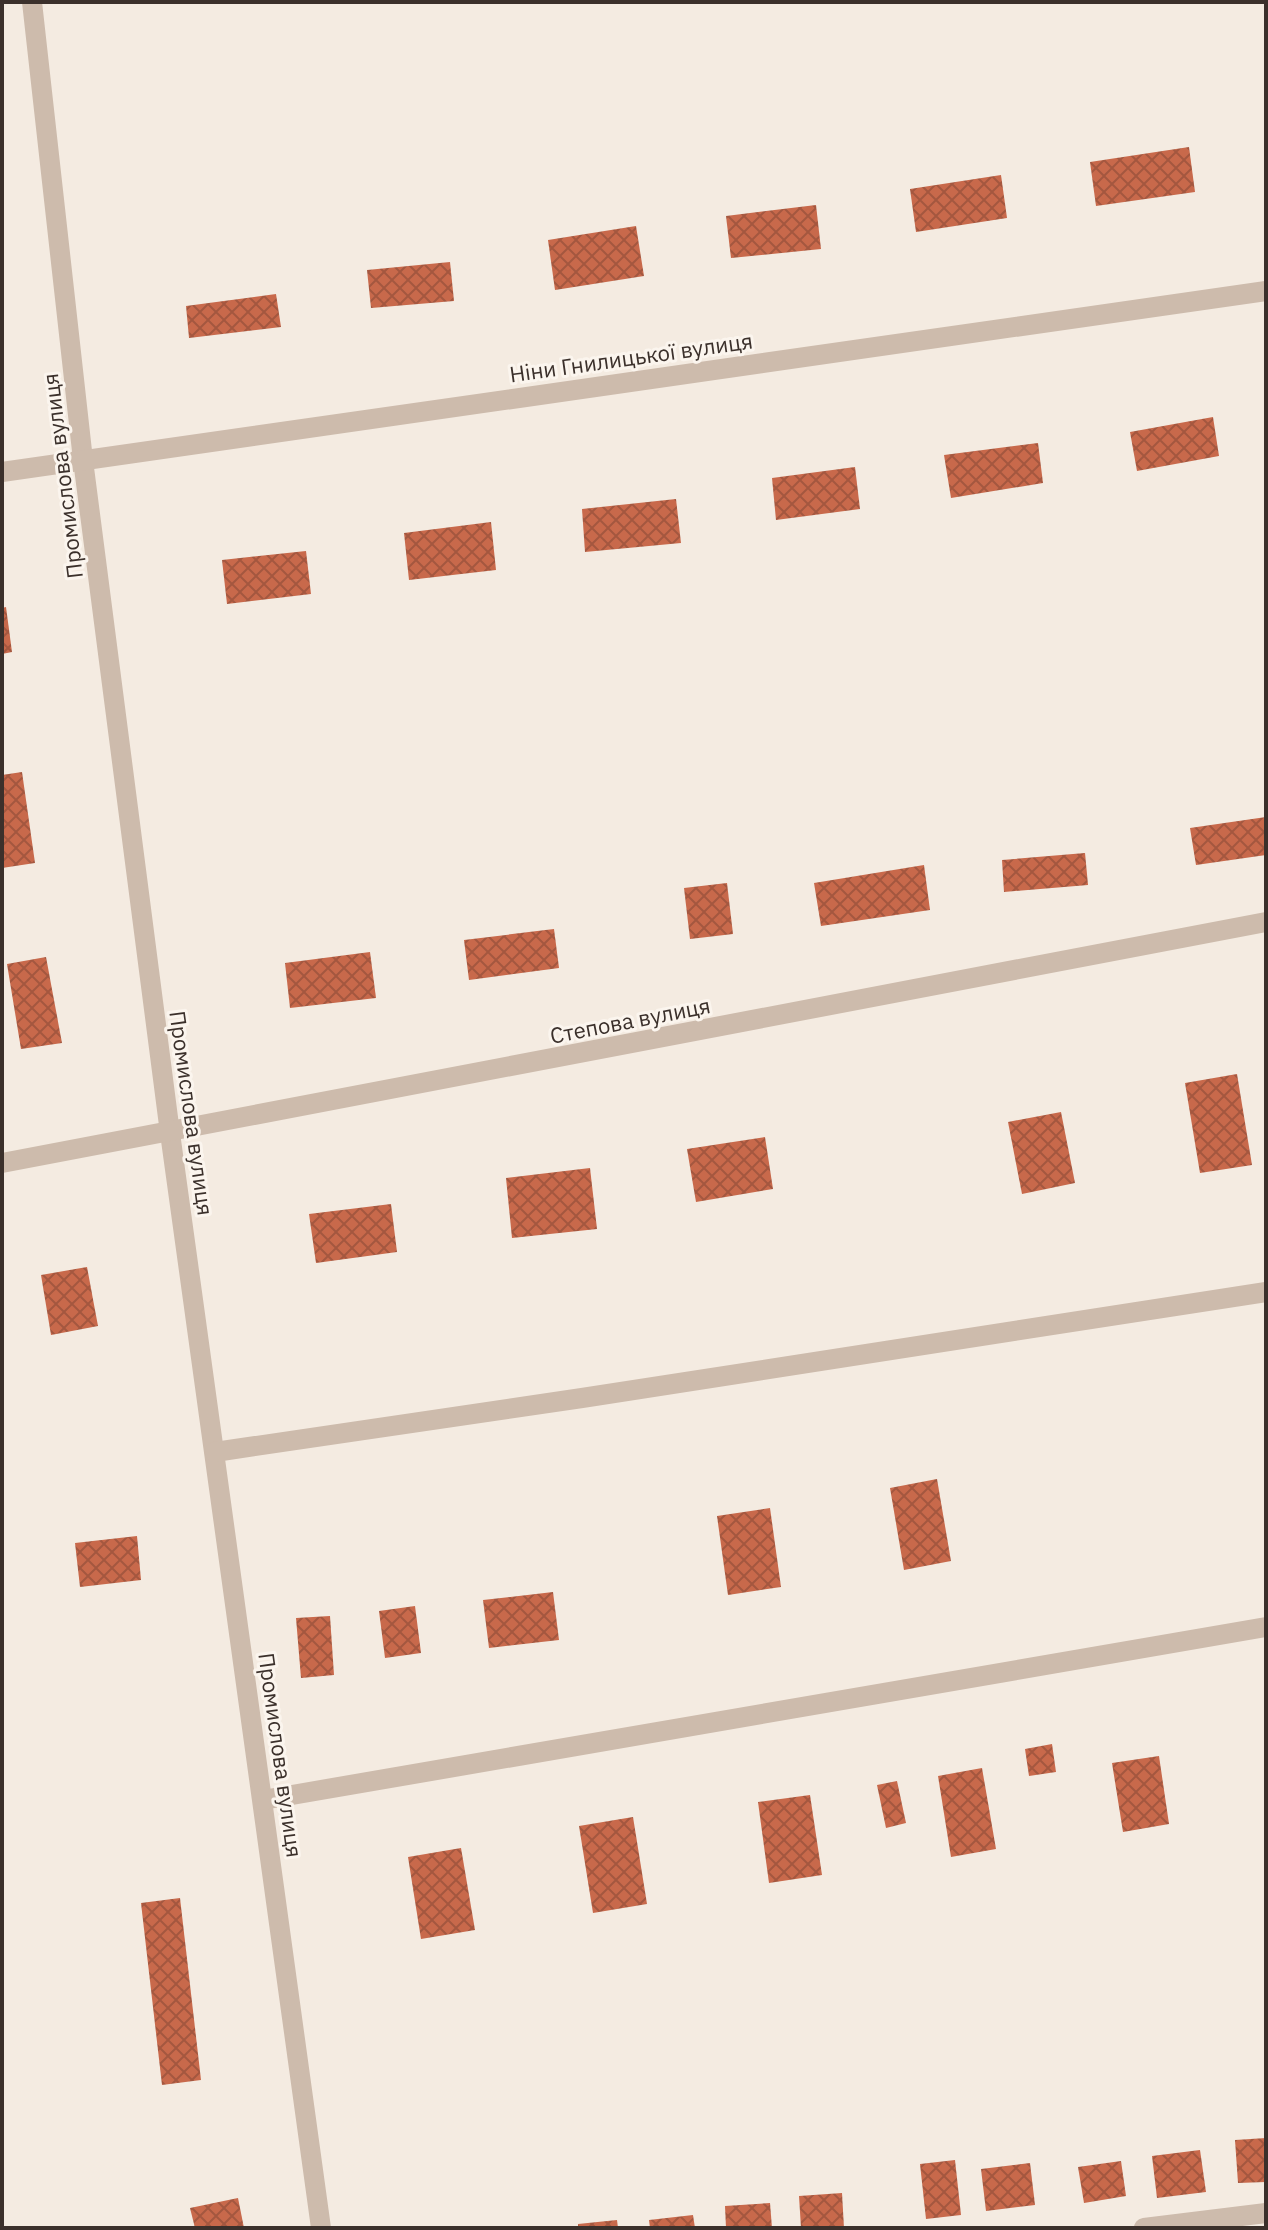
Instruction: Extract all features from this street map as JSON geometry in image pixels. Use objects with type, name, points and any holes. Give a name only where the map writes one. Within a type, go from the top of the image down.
[{"type":"street","name":"Промислова вулиця","points":[[32,2],[83,460],[170,1133],[321,2228]]},
{"type":"street","name":"Ніни Гнилицької вулиця","points":[[2,472],[1266,291]]},
{"type":"street","name":"Степова вулиця","points":[[2,1163],[1266,922]]},
{"type":"street","points":[[215,1452],[1266,1292]]},
{"type":"street","points":[[263,1800],[1266,1627]]},
{"type":"street","points":[[1144,2228],[1266,2213]]},
{"type":"building","points":[[1189,147],[1195,192],[1096,206],[1090,162]]},
{"type":"building","points":[[1001,175],[1007,218],[916,232],[910,189]]},
{"type":"building","points":[[816,205],[821,249],[731,258],[726,216]]},
{"type":"building","points":[[636,226],[644,276],[555,290],[548,240]]},
{"type":"building","points":[[450,262],[454,301],[371,308],[367,270]]},
{"type":"building","points":[[276,294],[281,327],[189,338],[186,306]]},
{"type":"building","points":[[1213,417],[1219,456],[1137,471],[1130,432]]},
{"type":"building","points":[[1038,443],[1043,483],[951,498],[944,455]]},
{"type":"building","points":[[855,467],[860,509],[776,520],[772,478]]},
{"type":"building","points":[[676,499],[681,543],[585,552],[582,509]]},
{"type":"building","points":[[491,522],[496,570],[409,580],[404,533]]},
{"type":"building","points":[[306,551],[311,594],[227,604],[222,560]]},
{"type":"building","points":[[6,607],[12,652],[2,654],[2,608]]},
{"type":"building","points":[[22,772],[35,863],[2,868],[2,775]]},
{"type":"building","points":[[1266,817],[1266,855],[1196,865],[1190,828]]},
{"type":"building","points":[[1085,853],[1088,885],[1004,892],[1002,860]]},
{"type":"building","points":[[924,865],[930,910],[821,926],[814,883]]},
{"type":"building","points":[[727,883],[733,934],[690,939],[684,888]]},
{"type":"building","points":[[554,929],[559,968],[469,980],[464,940]]},
{"type":"building","points":[[370,952],[376,998],[290,1008],[285,963]]},
{"type":"building","points":[[46,957],[62,1043],[21,1049],[7,964]]},
{"type":"building","points":[[1237,1074],[1252,1165],[1200,1173],[1185,1083]]},
{"type":"building","points":[[1061,1112],[1075,1183],[1022,1194],[1008,1122]]},
{"type":"building","points":[[765,1137],[773,1189],[696,1202],[687,1149]]},
{"type":"building","points":[[590,1168],[597,1229],[512,1238],[506,1178]]},
{"type":"building","points":[[391,1204],[397,1252],[316,1263],[309,1214]]},
{"type":"building","points":[[87,1267],[98,1326],[51,1335],[41,1275]]},
{"type":"building","points":[[937,1479],[951,1561],[904,1570],[890,1488]]},
{"type":"building","points":[[770,1508],[781,1587],[728,1595],[717,1516]]},
{"type":"building","points":[[137,1536],[141,1580],[80,1587],[75,1543]]},
{"type":"building","points":[[553,1592],[559,1640],[489,1648],[483,1600]]},
{"type":"building","points":[[415,1606],[421,1653],[385,1658],[379,1611]]},
{"type":"building","points":[[330,1616],[334,1675],[301,1678],[296,1618]]},
{"type":"building","points":[[1052,1744],[1056,1772],[1029,1776],[1025,1749]]},
{"type":"building","points":[[1159,1756],[1169,1824],[1123,1832],[1112,1763]]},
{"type":"building","points":[[982,1768],[996,1849],[951,1857],[938,1776]]},
{"type":"building","points":[[897,1781],[906,1823],[886,1828],[877,1785]]},
{"type":"building","points":[[810,1795],[822,1875],[769,1883],[758,1802]]},
{"type":"building","points":[[633,1817],[647,1904],[593,1913],[579,1826]]},
{"type":"building","points":[[461,1848],[475,1930],[421,1939],[408,1857]]},
{"type":"building","points":[[180,1898],[201,2080],[162,2085],[141,1903]]},
{"type":"building","points":[[1266,2138],[1266,2182],[1238,2183],[1235,2140]]},
{"type":"building","points":[[1200,2150],[1206,2192],[1157,2198],[1152,2156]]},
{"type":"building","points":[[955,2160],[961,2215],[926,2219],[920,2164]]},
{"type":"building","points":[[1121,2161],[1126,2196],[1084,2203],[1078,2167]]},
{"type":"building","points":[[1030,2163],[1035,2205],[986,2211],[981,2169]]},
{"type":"building","points":[[842,2193],[844,2228],[801,2228],[799,2196]]},
{"type":"building","points":[[238,2198],[244,2228],[195,2228],[190,2208]]},
{"type":"building","points":[[770,2203],[772,2228],[726,2228],[725,2206]]},
{"type":"building","points":[[693,2215],[695,2228],[650,2228],[649,2220]]},
{"type":"building","points":[[617,2220],[618,2228],[578,2228],[578,2224]]}]
